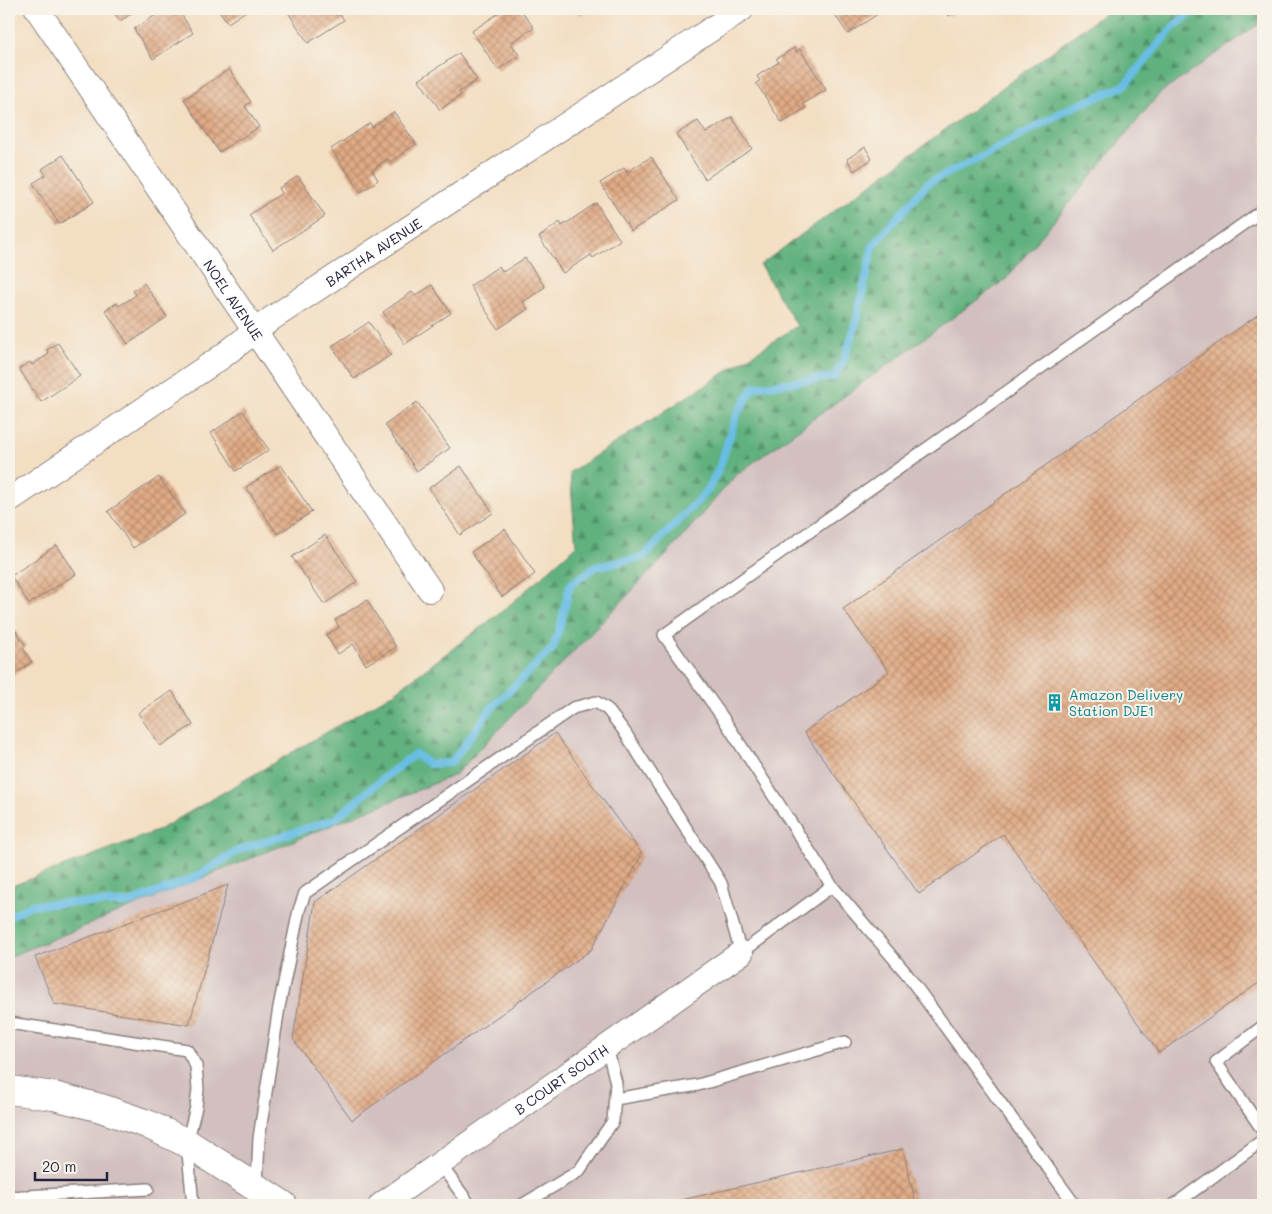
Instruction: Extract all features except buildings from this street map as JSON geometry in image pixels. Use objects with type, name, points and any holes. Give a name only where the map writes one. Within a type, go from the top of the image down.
[{"type":"street","name":"NOEL AVENUE","points":[[37,9],[430,590]]},
{"type":"street","name":"BARTHA AVENUE","points":[[9,500],[220,358],[254,330],[742,9]]},
{"type":"street","name":"B COURT SOUTH","points":[[380,1205],[741,953]]},
{"type":"street","points":[[9,1090],[54,1096],[101,1108],[147,1124],[187,1143],[283,1205]]},
{"type":"lane","points":[[1075,1205],[906,973],[832,886],[723,718],[664,635],[1263,210]]},
{"type":"lane","points":[[257,1188],[259,1138],[279,1007],[299,910],[306,893],[573,708],[596,702],[608,710],[624,732],[721,884],[741,953],[832,886]]},
{"type":"lane","points":[[9,1023],[187,1050],[196,1066],[198,1089],[196,1107],[187,1143],[193,1205]]},
{"type":"lane","points":[[1263,1026],[1216,1062],[1263,1131]]},
{"type":"lane","points":[[614,1099],[698,1085],[845,1042]]},
{"type":"lane","points":[[522,1205],[579,1171],[613,1121],[616,1082],[607,1047]]},
{"type":"lane","points":[[1174,1205],[1263,1140]]},
{"type":"lane","points":[[440,1164],[470,1205]]},
{"type":"lane","points":[[9,1197],[148,1189]]},
{"type":"shaded area","points":[[1263,21],[1263,1205],[9,1205],[9,957],[455,775],[670,551],[736,475],[1006,279],[1159,94]]},
{"type":"green space","points":[[1110,9],[1263,9],[1263,21],[1159,94],[1006,279],[736,475],[670,551],[455,775],[9,957],[9,887],[157,831],[394,693],[505,609],[576,546],[570,472],[797,326],[760,265]]},
{"type":"waterway","points":[[9,917],[31,905],[130,903],[196,877],[239,850],[335,819],[415,754],[429,764],[451,763],[490,710],[553,648],[570,585],[595,567],[643,557],[708,490],[720,466],[737,414],[754,387],[834,377],[844,360],[855,327],[873,245],[928,183],[989,153],[1066,110],[1124,86],[1174,26],[1197,9]]},
{"type":"place","name":"Amazon Delivery Station DJE1","points":[[1055,702]]}]
